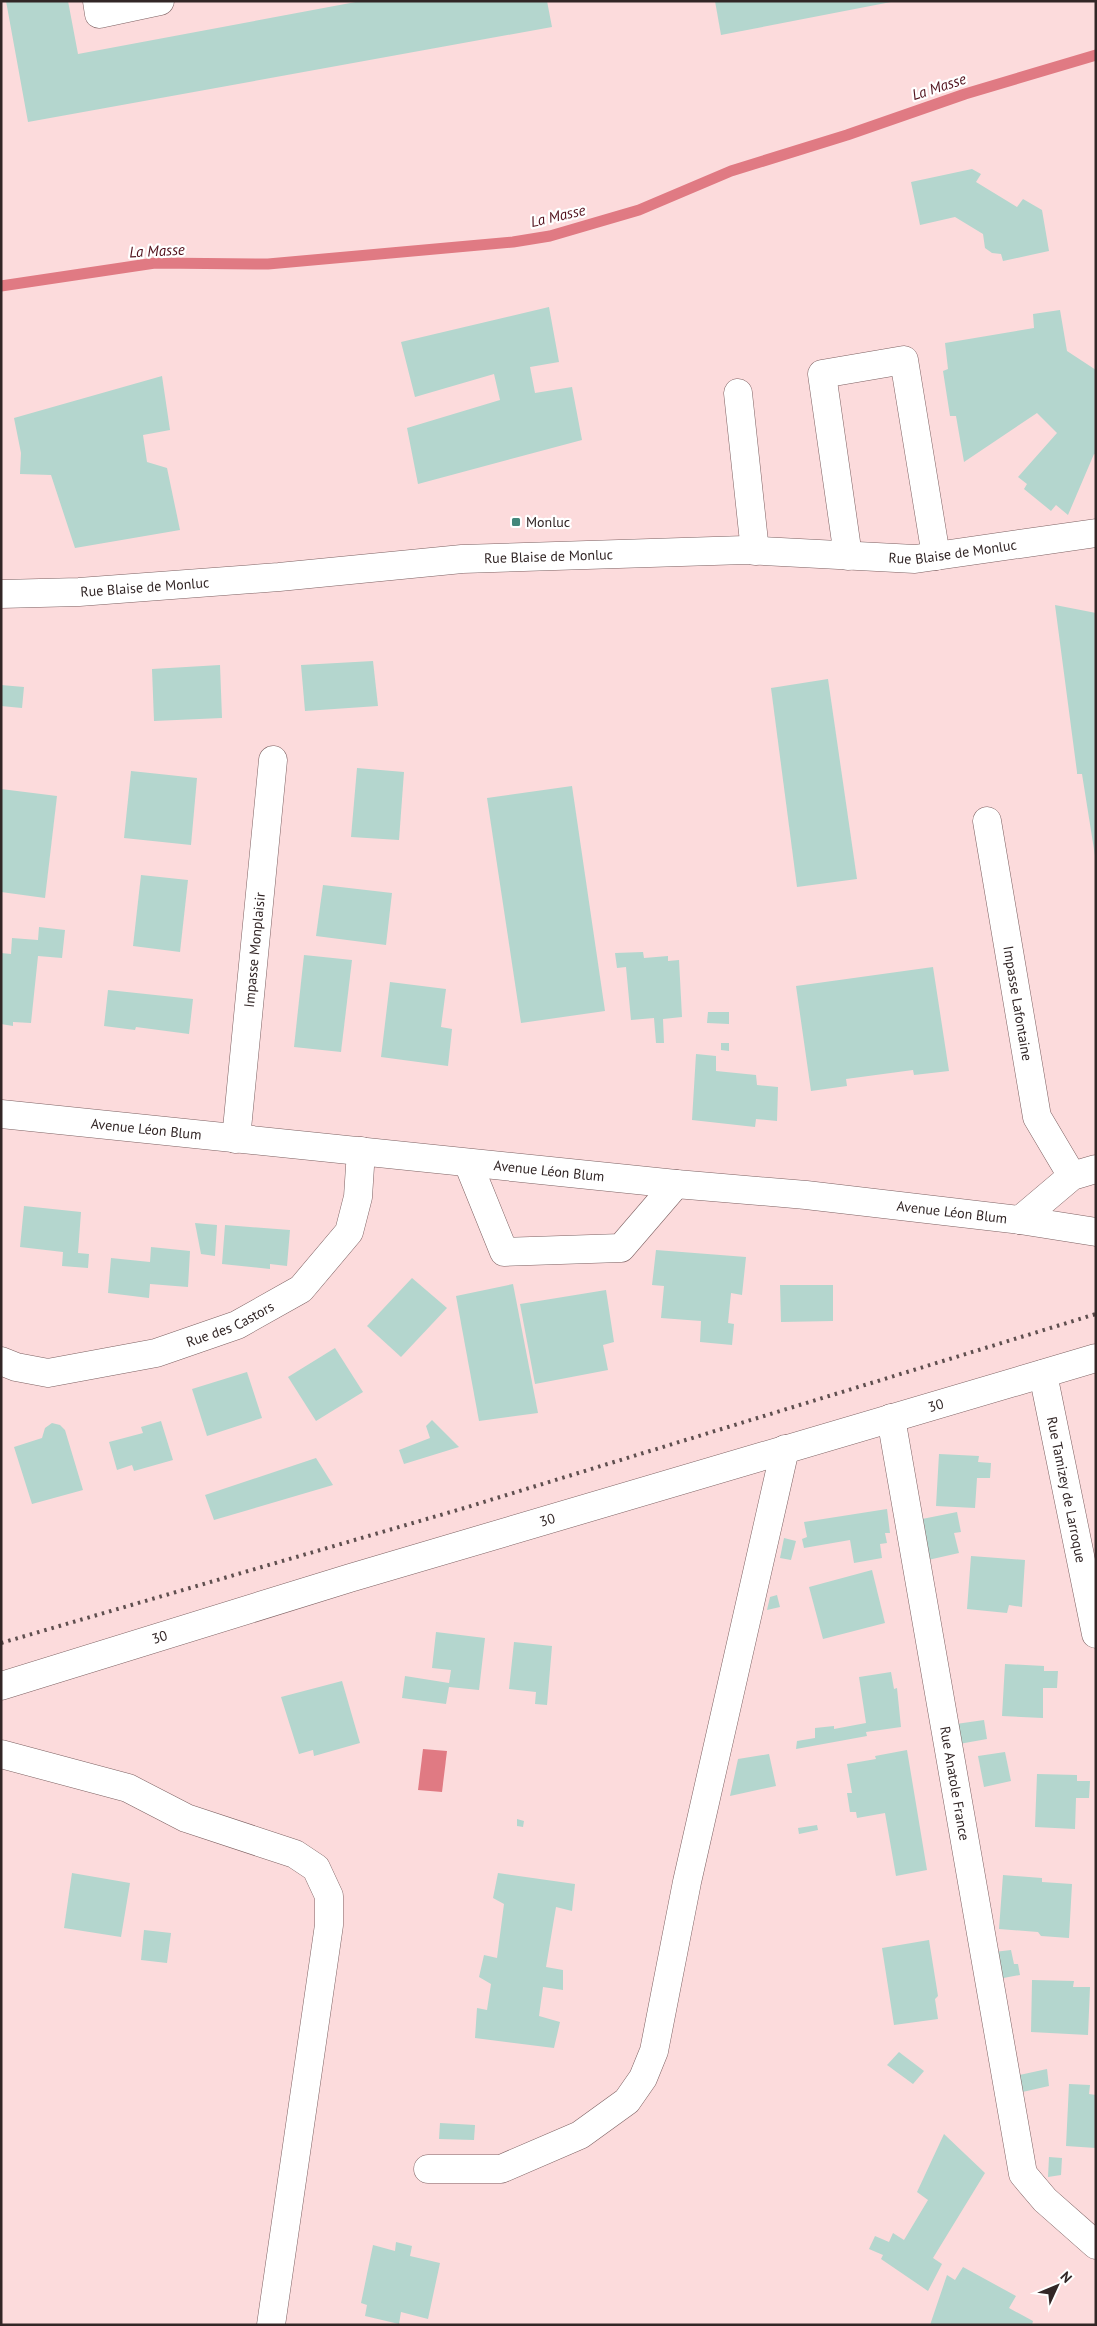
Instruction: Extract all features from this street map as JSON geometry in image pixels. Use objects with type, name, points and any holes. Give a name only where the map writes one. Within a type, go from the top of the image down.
[{"type":"street","points":[[97,1],[99,14],[155,2]]},
{"type":"street","points":[[848,556],[822,374],[904,360],[936,556]]},
{"type":"street","points":[[738,393],[755,551]]},
{"type":"street","name":"Rue Blaise de Monluc","points":[[1,594],[79,592],[241,580],[462,559],[755,551],[915,559],[1096,533]]},
{"type":"street","name":"Impasse Monplaisir","points":[[236,1139],[273,760]]},
{"type":"street","name":"Impasse Lafontaine","points":[[987,821],[1036,1117],[1084,1173]]},
{"type":"street","name":"Avenue Léon Blum","points":[[1,1114],[676,1184],[806,1195],[1020,1220],[1096,1232]]},
{"type":"street","name":"Rue des Castors","points":[[1,1361],[16,1367],[48,1373],[156,1353],[237,1325],[301,1289],[348,1232],[358,1197],[361,1152]]},
{"type":"street","points":[[468,1163],[504,1252],[621,1248],[676,1184]]},
{"type":"street","points":[[1020,1220],[1084,1173]]},
{"type":"street","name":"30","points":[[1,1686],[359,1575],[1096,1358]]},
{"type":"street","name":"Rue Tamizey de Larroque","points":[[1043,1374],[1096,1634]]},
{"type":"street","name":"Rue Anatole France","points":[[891,1418],[1023,2174],[1045,2200],[1096,2245]]},
{"type":"street","points":[[428,2169],[501,2169],[580,2135],[627,2101],[643,2078],[654,2051],[687,1882],[785,1449]]},
{"type":"street","points":[[1,1754],[128,1788],[186,1818],[295,1854],[316,1868],[329,1896],[329,1924],[271,2325]]},
{"type":"shaded area","points":[[423,1749],[447,1751],[442,1792],[418,1790]]},
{"type":"building","points":[[6,1],[68,1],[78,54],[361,1],[547,1],[552,27],[28,122]]},
{"type":"building","points":[[715,1],[891,1],[891,2],[721,35]]},
{"type":"building","points":[[972,169],[981,174],[976,182],[1017,207],[1023,199],[1042,210],[1049,251],[1003,261],[1001,254],[992,253],[985,248],[983,234],[955,217],[920,225],[911,182]]},
{"type":"building","points":[[549,307],[559,362],[530,367],[535,393],[572,387],[582,440],[418,484],[407,428],[500,400],[494,374],[415,397],[401,342]]},
{"type":"building","points":[[1060,310],[1067,351],[1096,370],[1096,455],[1094,454],[1068,515],[1056,505],[1051,511],[1024,489],[1027,484],[1018,477],[1057,433],[1037,413],[964,462],[956,416],[950,416],[943,371],[948,369],[945,343],[1034,328],[1033,314]]},
{"type":"building","points":[[162,376],[170,430],[143,435],[147,462],[167,468],[180,530],[75,548],[51,475],[20,474],[21,453],[14,418]]},
{"type":"building","points":[[1055,605],[1096,613],[1096,862],[1082,774],[1077,774]]},
{"type":"building","points":[[373,661],[378,706],[305,711],[301,665]]},
{"type":"building","points":[[220,665],[222,718],[154,721],[152,669]]},
{"type":"building","points":[[828,679],[857,879],[797,887],[771,688]]},
{"type":"building","points":[[1,685],[24,687],[22,708],[1,706]]},
{"type":"building","points":[[357,768],[404,772],[399,840],[351,837]]},
{"type":"building","points":[[131,771],[197,778],[191,845],[124,838]]},
{"type":"building","points":[[572,786],[605,1011],[521,1023],[487,798]]},
{"type":"building","points":[[1,789],[57,796],[45,898],[1,892]]},
{"type":"building","points":[[141,875],[188,880],[180,952],[133,946]]},
{"type":"building","points":[[323,885],[392,893],[386,945],[316,936]]},
{"type":"building","points":[[39,927],[65,930],[62,958],[38,956],[31,1023],[13,1022],[13,1026],[1,1024],[1,953],[11,954],[12,938],[38,940]]},
{"type":"building","points":[[643,952],[644,958],[668,956],[668,961],[679,960],[682,1017],[663,1019],[664,1043],[656,1043],[654,1018],[631,1020],[626,967],[617,968],[615,953]]},
{"type":"building","points":[[304,955],[352,960],[341,1052],[294,1047]]},
{"type":"building","points":[[933,967],[949,1071],[914,1075],[913,1070],[846,1079],[847,1086],[811,1091],[796,986]]},
{"type":"building","points":[[390,982],[446,989],[441,1027],[452,1029],[448,1066],[381,1057]]},
{"type":"building","points":[[108,990],[193,999],[189,1034],[136,1027],[135,1030],[104,1026]]},
{"type":"building","points":[[708,1012],[729,1012],[729,1024],[707,1023]]},
{"type":"building","points":[[721,1043],[729,1043],[729,1051],[721,1050]]},
{"type":"building","points":[[696,1054],[716,1056],[716,1071],[756,1075],[757,1085],[778,1087],[777,1121],[756,1119],[755,1127],[692,1120]]},
{"type":"building","points":[[24,1206],[81,1212],[78,1253],[89,1254],[88,1268],[62,1266],[63,1252],[20,1247]]},
{"type":"building","points":[[195,1223],[217,1225],[215,1256],[201,1254]]},
{"type":"building","points":[[225,1225],[290,1230],[287,1266],[270,1264],[270,1269],[222,1264]]},
{"type":"building","points":[[151,1247],[190,1251],[188,1287],[150,1284],[149,1298],[108,1293],[111,1258],[150,1262]]},
{"type":"building","points":[[656,1250],[746,1257],[742,1295],[731,1293],[728,1323],[734,1324],[732,1345],[700,1342],[701,1321],[661,1318],[664,1286],[652,1285]]},
{"type":"building","points":[[412,1278],[447,1308],[401,1357],[367,1326]]},
{"type":"building","points":[[513,1284],[538,1413],[479,1421],[456,1296]]},
{"type":"building","points":[[780,1285],[833,1285],[833,1321],[781,1322]]},
{"type":"building","points":[[606,1290],[614,1342],[603,1345],[608,1370],[535,1384],[520,1304]]},
{"type":"building","points":[[335,1348],[363,1392],[316,1421],[288,1377]]},
{"type":"building","points":[[247,1372],[262,1418],[207,1436],[192,1389]]},
{"type":"building","points":[[432,1420],[459,1447],[404,1464],[399,1450],[430,1438],[426,1426]]},
{"type":"building","points":[[161,1421],[173,1460],[134,1471],[132,1465],[117,1470],[109,1442],[143,1433],[141,1427]]},
{"type":"building","points":[[52,1423],[60,1425],[65,1430],[83,1490],[32,1504],[14,1447],[42,1438],[45,1428]]},
{"type":"building","points":[[939,1454],[979,1456],[978,1462],[991,1463],[990,1478],[977,1478],[975,1508],[936,1506]]},
{"type":"building","points":[[316,1458],[333,1485],[214,1520],[205,1495]]},
{"type":"building","points":[[887,1509],[890,1533],[885,1533],[887,1543],[880,1544],[882,1558],[854,1563],[850,1540],[804,1548],[802,1539],[807,1537],[804,1522]]},
{"type":"building","points":[[957,1512],[961,1532],[954,1533],[959,1553],[928,1560],[922,1519]]},
{"type":"building","points":[[784,1538],[796,1541],[791,1560],[780,1558]]},
{"type":"building","points":[[971,1556],[1025,1560],[1022,1607],[1009,1605],[1007,1613],[967,1609]]},
{"type":"building","points":[[872,1570],[885,1623],[823,1639],[809,1587]]},
{"type":"building","points":[[777,1595],[780,1607],[767,1610],[770,1597]]},
{"type":"building","points":[[436,1632],[485,1638],[479,1690],[449,1687],[446,1704],[402,1698],[405,1676],[449,1683],[451,1670],[432,1668]]},
{"type":"building","points":[[514,1642],[552,1646],[547,1705],[535,1704],[536,1692],[509,1689]]},
{"type":"building","points":[[1005,1664],[1044,1666],[1044,1671],[1058,1671],[1057,1688],[1043,1688],[1043,1718],[1002,1716]]},
{"type":"building","points":[[891,1672],[894,1689],[897,1688],[901,1727],[866,1732],[867,1736],[796,1749],[797,1741],[815,1738],[815,1728],[834,1726],[834,1729],[866,1723],[859,1677]]},
{"type":"building","points":[[342,1681],[360,1743],[314,1756],[313,1750],[299,1754],[281,1697]]},
{"type":"building","points":[[984,1720],[987,1739],[959,1744],[956,1724]]},
{"type":"building","points":[[907,1750],[927,1870],[896,1876],[885,1813],[857,1818],[856,1812],[850,1812],[847,1793],[852,1793],[847,1764],[876,1759],[875,1756]]},
{"type":"building","points":[[1005,1752],[1011,1781],[984,1787],[978,1756]]},
{"type":"building","points":[[769,1754],[776,1786],[730,1796],[738,1759]]},
{"type":"building","points":[[1037,1774],[1077,1775],[1077,1781],[1090,1781],[1089,1798],[1076,1798],[1075,1829],[1035,1827]]},
{"type":"building","points":[[517,1819],[524,1821],[523,1827],[517,1826]]},
{"type":"building","points":[[817,1825],[818,1830],[799,1834],[798,1828]]},
{"type":"building","points":[[72,1873],[130,1883],[121,1937],[64,1928]]},
{"type":"building","points":[[498,1873],[575,1884],[572,1911],[556,1907],[546,1967],[563,1970],[563,1990],[543,1987],[539,2016],[560,2022],[554,2048],[475,2038],[477,2008],[487,2010],[491,1984],[479,1977],[484,1955],[497,1958],[504,1904],[493,1898]]},
{"type":"building","points":[[1003,1875],[1042,1878],[1042,1882],[1072,1884],[1069,1938],[1041,1936],[1038,1932],[999,1929]]},
{"type":"building","points":[[144,1930],[171,1933],[167,1963],[141,1960]]},
{"type":"building","points":[[929,1940],[938,1996],[935,1999],[938,2019],[894,2025],[882,1948]]},
{"type":"building","points":[[1011,1950],[1014,1964],[1018,1964],[1020,1975],[998,1979],[994,1952]]},
{"type":"building","points":[[1032,1980],[1074,1981],[1073,1987],[1090,1987],[1088,2035],[1031,2032]]},
{"type":"building","points":[[899,2052],[924,2071],[913,2084],[887,2065]]},
{"type":"building","points":[[1047,2069],[1049,2086],[1018,2093],[1015,2076]]},
{"type":"building","points":[[1069,2084],[1090,2085],[1089,2094],[1096,2095],[1096,2148],[1066,2146]]},
{"type":"building","points":[[440,2123],[475,2125],[474,2140],[439,2139]]},
{"type":"building","points":[[944,2134],[985,2173],[933,2258],[942,2264],[928,2291],[881,2259],[883,2255],[869,2249],[875,2236],[889,2242],[893,2233],[904,2240],[928,2200],[917,2192]]},
{"type":"building","points":[[1049,2157],[1062,2158],[1061,2175],[1048,2177]]},
{"type":"building","points":[[396,2242],[412,2246],[410,2256],[440,2263],[428,2319],[401,2312],[399,2324],[365,2316],[367,2305],[361,2303],[373,2245],[395,2251]]},
{"type":"building","points":[[963,2267],[1016,2296],[1009,2308],[1033,2321],[1032,2325],[930,2325],[947,2275],[955,2280]]},
{"type":"waterway","name":"La Masse","points":[[1,286],[155,263],[268,264],[513,242],[550,236],[639,210],[731,171],[847,135],[965,94],[1096,55]]},
{"type":"railway","points":[[1,1643],[461,1509],[1096,1314]]},
{"type":"place","name":"Monluc","points":[[516,522]]}]
